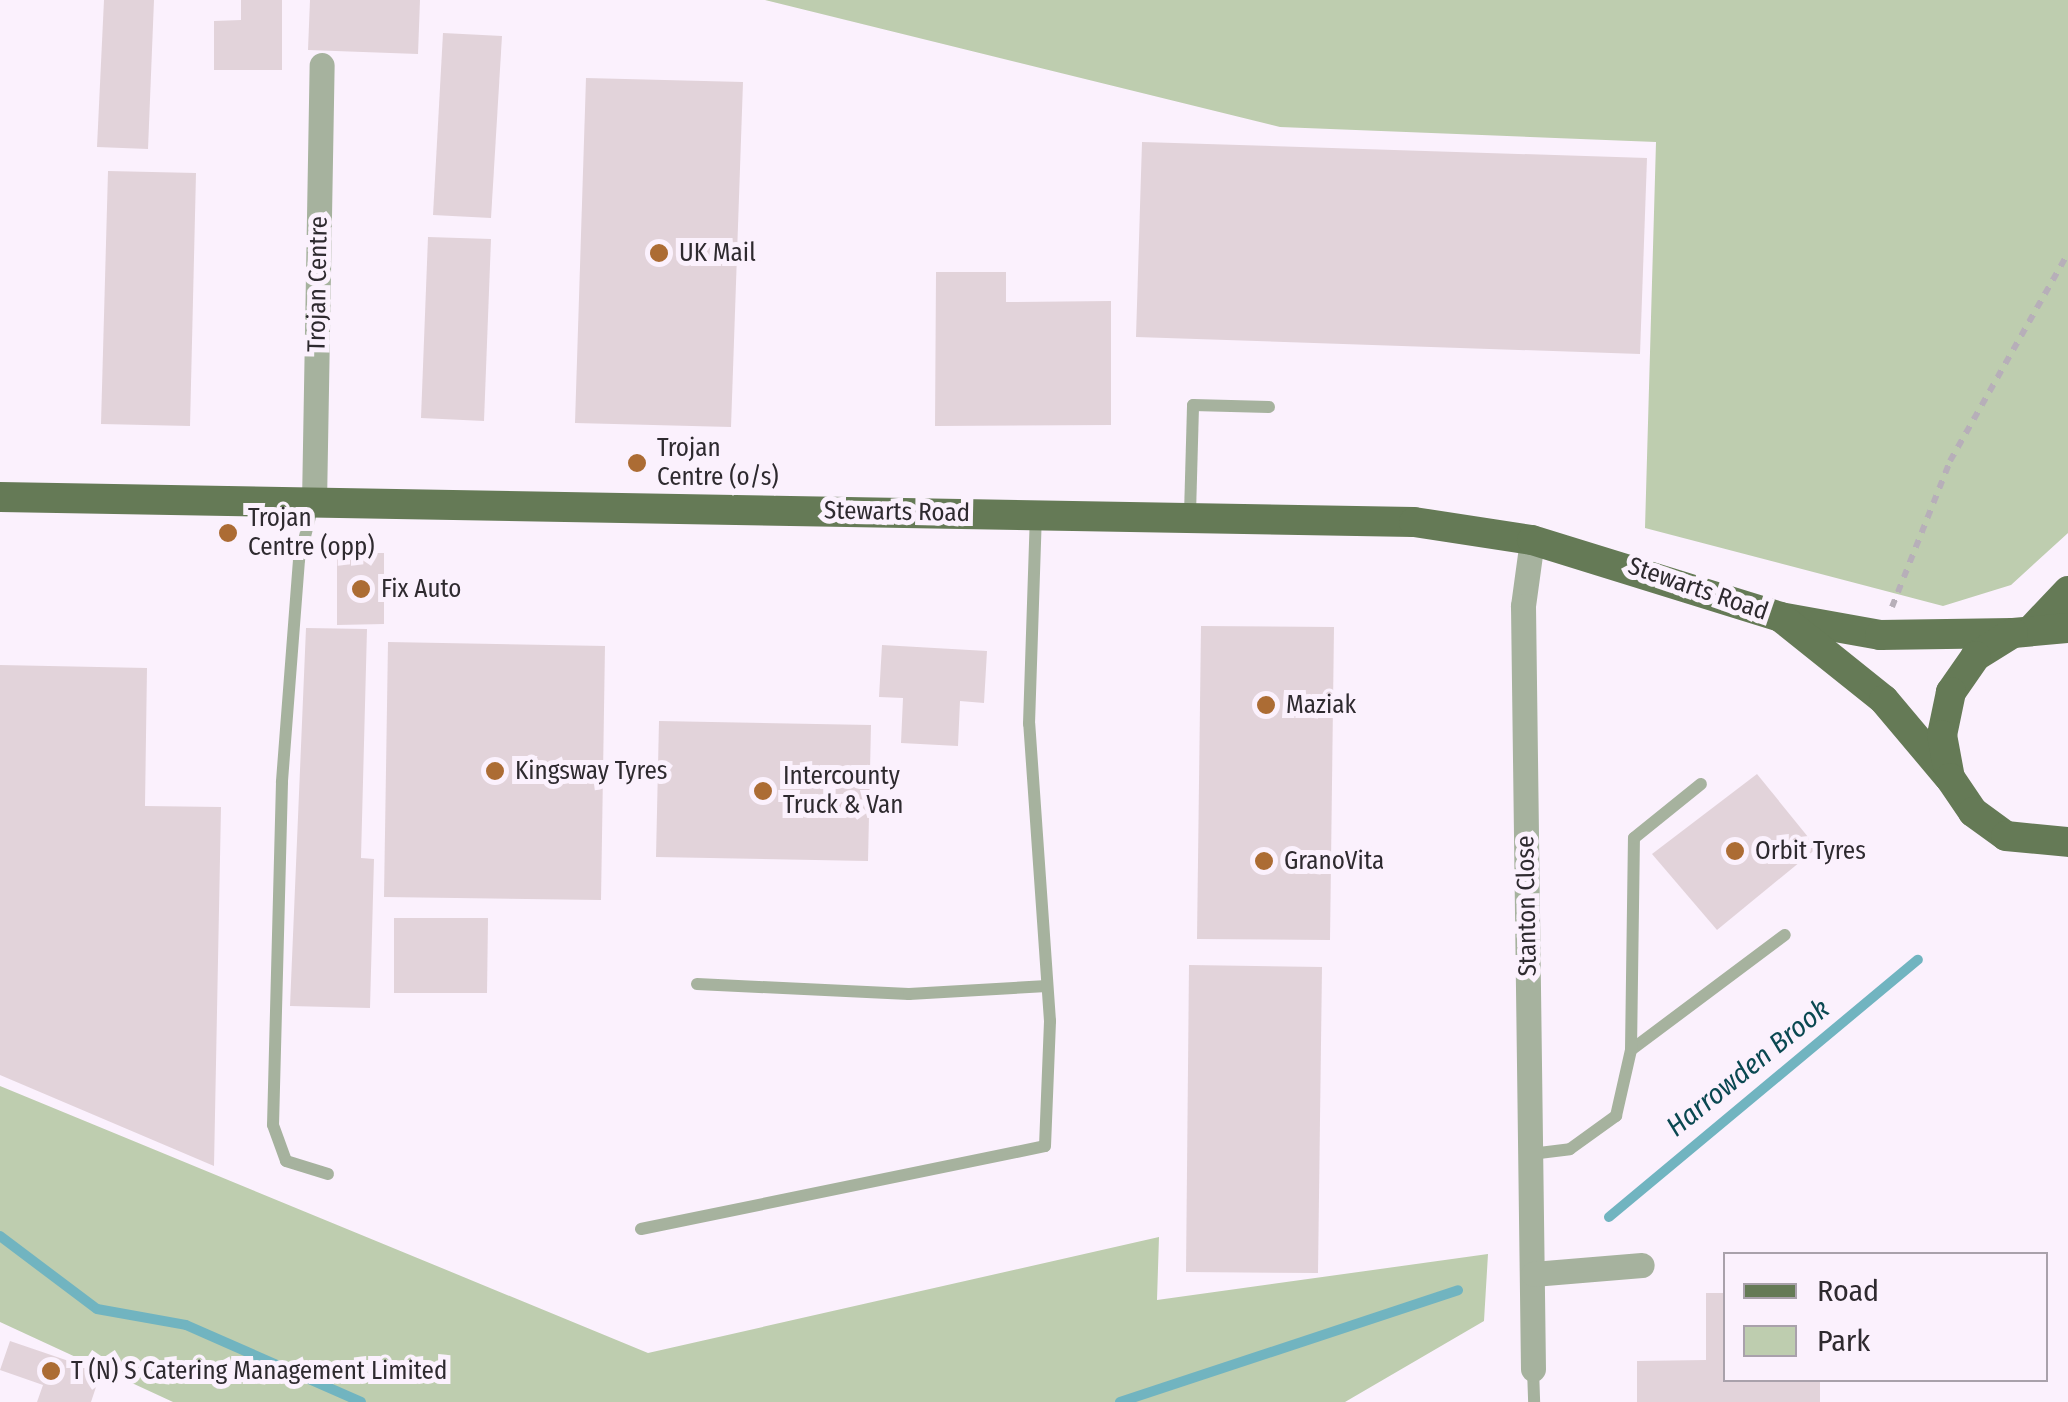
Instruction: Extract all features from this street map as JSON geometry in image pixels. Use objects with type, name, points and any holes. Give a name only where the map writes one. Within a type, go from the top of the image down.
[{"type":"main road","name":"Stewarts Road","points":[[0,497],[1036,515],[1190,514],[1414,522],[1532,540],[1780,617],[1880,636],[2068,628]]},
{"type":"main road","points":[[1950,778],[1942,735],[1951,692],[1976,656],[2023,630],[2068,592]]},
{"type":"main road","name":"Stewarts Road","points":[[1780,617],[1884,700],[1950,778],[1972,812],[2006,836],[2068,842]]},
{"type":"street","name":"Trojan Centre","points":[[314,503],[322,64]]},
{"type":"street","name":"Stanton Close","points":[[1532,540],[1523,606],[1533,1369]]},
{"type":"street","points":[[1533,1274],[1642,1265]]},
{"type":"lane","points":[[1190,514],[1193,404],[1269,407]]},
{"type":"lane","points":[[314,503],[299,560],[282,782],[273,1125],[286,1162],[328,1174]]},
{"type":"lane","points":[[641,1229],[1045,1146],[1047,986],[1028,724],[1036,515]]},
{"type":"lane","points":[[1531,1154],[1570,1148],[1616,1116],[1632,1050],[1634,838],[1701,784]]},
{"type":"lane","points":[[1632,1050],[1785,935]]},
{"type":"lane","points":[[697,984],[909,994],[1047,986]]},
{"type":"lane","points":[[1533,1369],[1534,1402]]},
{"type":"path","points":[[1880,636],[1950,461],[2068,253]]},
{"type":"green space","points":[[765,0],[2068,0],[2068,533],[2011,585],[1943,606],[1645,528],[1656,142],[1280,127]]},
{"type":"green space","points":[[0,1086],[648,1353],[1159,1237],[1157,1300],[1488,1254],[1484,1321],[1345,1402],[173,1402],[0,1322]]},
{"type":"building","points":[[104,0],[154,0],[148,149],[97,147]]},
{"type":"building","points":[[241,0],[282,0],[282,70],[214,70],[214,21],[241,20]]},
{"type":"building","points":[[310,0],[420,0],[418,54],[308,50]]},
{"type":"building","points":[[443,33],[502,36],[491,218],[433,215]]},
{"type":"building","name":"UK Mail","points":[[586,78],[743,82],[731,427],[575,423]]},
{"type":"building","points":[[1142,142],[1647,158],[1640,354],[1136,337]]},
{"type":"building","points":[[108,171],[196,173],[190,426],[101,424]]},
{"type":"building","points":[[428,237],[491,239],[484,421],[421,418]]},
{"type":"building","points":[[936,272],[1006,272],[1006,302],[1111,301],[1111,425],[935,426]]},
{"type":"building","name":"Fix Auto","points":[[337,553],[384,553],[384,624],[337,625]]},
{"type":"building","points":[[1201,626],[1334,627],[1330,940],[1197,939]]},
{"type":"building","points":[[306,628],[367,629],[361,858],[374,859],[370,1008],[290,1006]]},
{"type":"building","name":"Kingsway Tyres","points":[[388,642],[605,646],[601,900],[384,897]]},
{"type":"building","name":"Intercounty Truck & Van","points":[[882,645],[987,651],[984,703],[960,701],[958,746],[901,743],[903,698],[879,697]]},
{"type":"building","points":[[0,665],[147,668],[145,806],[221,807],[214,1166],[0,1075]]},
{"type":"building","name":"Intercounty Truck & Van","points":[[659,721],[871,725],[868,861],[656,857]]},
{"type":"building","name":"Orbit Tyres","points":[[1757,774],[1817,848],[1717,930],[1652,854]]},
{"type":"building","points":[[394,918],[488,918],[487,993],[394,993]]},
{"type":"building","points":[[1189,965],[1322,967],[1318,1273],[1186,1272]]},
{"type":"building","points":[[1706,1293],[1723,1293],[1723,1382],[1820,1382],[1820,1402],[1637,1402],[1637,1361],[1706,1360]]},
{"type":"building","name":"T (N) S Catering Management Limited","points":[[10,1341],[101,1372],[91,1402],[37,1402],[43,1385],[0,1370]]},
{"type":"waterway","name":"Harrowden Brook","points":[[1609,1217],[1918,960]]},
{"type":"waterway","name":"Harrowden Brook","points":[[0,1236],[97,1309],[186,1325],[361,1402]]},
{"type":"waterway","name":"Harrowden Brook","points":[[1120,1402],[1458,1290]]},
{"type":"place","name":"UK Mail","points":[[659,253]]},
{"type":"place","name":"Trojan Centre (o/s)","points":[[637,463]]},
{"type":"place","name":"Trojan Centre (opp)","points":[[228,533]]},
{"type":"place","name":"Fix Auto","points":[[361,589]]},
{"type":"place","name":"Maziak","points":[[1266,705]]},
{"type":"place","name":"Kingsway Tyres","points":[[495,771]]},
{"type":"place","name":"Intercounty Truck & Van","points":[[763,791]]},
{"type":"place","name":"Orbit Tyres","points":[[1735,851]]},
{"type":"place","name":"GranoVita","points":[[1264,861]]},
{"type":"place","name":"T (N) S Catering Management Limited","points":[[51,1371]]}]
